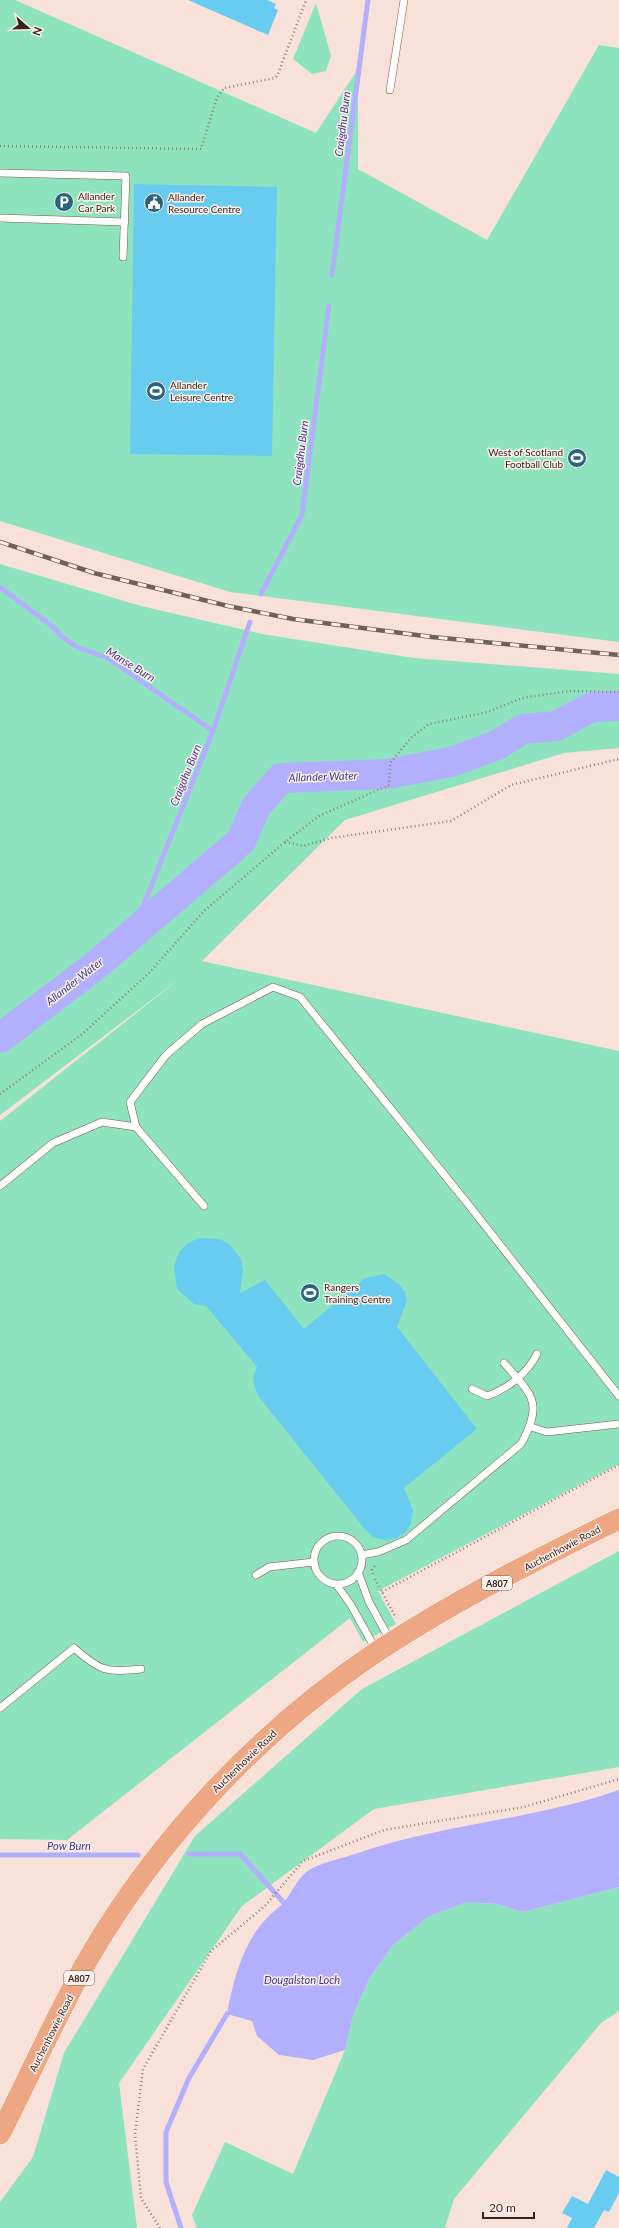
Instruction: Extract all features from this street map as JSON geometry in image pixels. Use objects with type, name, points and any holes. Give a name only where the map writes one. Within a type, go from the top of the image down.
[{"type":"main road","name":"Auchenhowie Road","points":[[0,2134],[87,1961],[137,1885],[177,1833],[222,1782],[272,1734],[329,1686],[391,1643],[453,1606],[619,1519]]},
{"type":"lane","points":[[390,90],[404,0]]},
{"type":"lane","points":[[0,173],[126,176],[123,257]]},
{"type":"lane","points":[[0,218],[125,222]]},
{"type":"lane","points":[[204,1206],[136,1128],[130,1102],[166,1055],[202,1024],[273,987],[300,997],[464,1199],[619,1396]]},
{"type":"lane","points":[[0,1186],[53,1143],[102,1122],[136,1128]]},
{"type":"lane","points":[[472,1389],[487,1396],[499,1392],[530,1367],[537,1354]]},
{"type":"lane","points":[[361,1555],[378,1552],[406,1540],[522,1444],[531,1427],[534,1407],[530,1393],[504,1363]]},
{"type":"lane","points":[[531,1427],[547,1432],[619,1424]]},
{"type":"lane","points":[[334,1537],[351,1541],[361,1555],[358,1572],[369,1602],[391,1643],[351,1605],[336,1584],[324,1579],[316,1569],[314,1562],[319,1546],[334,1537]]},
{"type":"lane","points":[[256,1575],[269,1567],[314,1562]]},
{"type":"lane","points":[[336,1584],[349,1581],[358,1572]]},
{"type":"lane","points":[[0,1708],[74,1648],[94,1665],[117,1672],[141,1669]]},
{"type":"path","points":[[0,146],[201,149],[217,98],[224,88],[275,78],[278,74],[306,0]]},
{"type":"path","points":[[0,1094],[81,1035],[148,974],[204,911],[285,842],[318,816],[390,785],[390,764],[412,737],[429,724],[488,712],[522,698],[569,691],[619,692]]},
{"type":"path","points":[[285,842],[303,846],[331,838],[451,821],[511,785],[619,759]]},
{"type":"path","points":[[382,1592],[619,1465]]},
{"type":"path","points":[[378,1552],[380,1559],[372,1570],[382,1592],[391,1643]]},
{"type":"path","points":[[160,2228],[141,2198],[135,2134],[142,2069],[211,1951],[266,1906],[303,1861],[384,1830],[524,1807],[619,1779]]},
{"type":"green space","points":[[0,0],[15,0],[316,133],[358,69],[358,169],[487,240],[599,45],[619,48],[619,642],[230,592],[0,521]]},
{"type":"green space","points":[[316,3],[331,56],[326,71],[312,74],[293,59]]},
{"type":"green space","name":"Rangers Training Centre","points":[[0,564],[141,606],[262,634],[414,658],[619,674],[619,748],[564,753],[345,820],[202,961],[619,1051],[619,1464],[378,1591],[396,1624],[363,1642],[350,1618],[67,1840],[0,1839],[0,1121],[183,976],[0,1115]]},
{"type":"green space","points":[[619,1551],[619,1767],[374,1809],[242,1906],[119,2083],[137,2228],[0,2228],[0,2202],[33,2157],[64,2053],[195,1836],[362,1689]]},
{"type":"green space","points":[[619,1887],[619,2011],[601,2023],[454,2199],[445,2228],[197,2228],[192,2215],[225,2142],[293,2174],[345,2050],[354,2013],[369,1979],[394,1944],[428,1917],[467,1902],[497,1904],[523,1912]]},
{"type":"water","name":"Dougalston Loch","points":[[619,1790],[619,1887],[523,1912],[497,1904],[467,1902],[428,1917],[394,1944],[369,1979],[354,2013],[345,2050],[313,2060],[279,2055],[257,2036],[252,2021],[227,2014],[232,1989],[244,1952],[250,1941],[265,1920],[285,1901],[302,1876],[313,1868],[324,1863],[388,1844],[454,1828],[520,1816],[586,1800]]},
{"type":"building","points":[[188,0],[267,0],[276,4],[274,8],[278,10],[268,35]]},
{"type":"building","name":"Allander Leisure Centre","points":[[134,184],[277,187],[272,456],[130,454]]},
{"type":"building","points":[[199,1238],[220,1239],[229,1244],[241,1259],[243,1270],[240,1293],[265,1280],[304,1329],[365,1278],[384,1274],[399,1284],[405,1292],[407,1301],[397,1327],[477,1429],[404,1488],[413,1510],[411,1523],[405,1533],[396,1538],[384,1540],[373,1537],[364,1528],[259,1397],[253,1378],[257,1367],[206,1306],[194,1304],[177,1289],[174,1266],[179,1252],[188,1243]]},
{"type":"building","points":[[606,2170],[619,2177],[619,2193],[609,2212],[604,2210],[594,2228],[567,2228],[572,2218],[562,2213],[572,2196],[588,2204]]},
{"type":"waterway","name":"Craigdhu Burn","points":[[332,275],[368,0]]},
{"type":"waterway","name":"Craigdhu Burn","points":[[261,594],[302,515],[329,306]]},
{"type":"waterway","name":"Manse Burn","points":[[0,587],[52,626],[62,637],[79,648],[108,658],[213,731]]},
{"type":"waterway","name":"Craigdhu Burn","points":[[132,934],[213,731],[250,622]]},
{"type":"waterway","name":"Allander Water","points":[[0,1038],[95,966],[241,841],[256,807],[281,778],[388,774],[451,762],[497,745],[523,729],[556,726],[592,707],[619,706]]},
{"type":"waterway","name":"Pow Burn","points":[[189,1854],[240,1854],[284,1903]]},
{"type":"waterway","name":"Pow Burn","points":[[0,1855],[138,1855]]},
{"type":"waterway","points":[[181,2228],[166,2182],[166,2132],[189,2078],[227,2014]]},
{"type":"railway","points":[[0,542],[94,573],[228,606],[293,619],[432,637],[619,655]]},
{"type":"place","name":"Allander Car Park","points":[[64,202]]},
{"type":"place","name":"Allander Resource Centre","points":[[154,203]]},
{"type":"place","name":"Allander Leisure Centre","points":[[156,391]]},
{"type":"place","name":"West of Scotland Football Club","points":[[577,458]]},
{"type":"place","name":"Rangers Training Centre","points":[[310,1293]]}]
